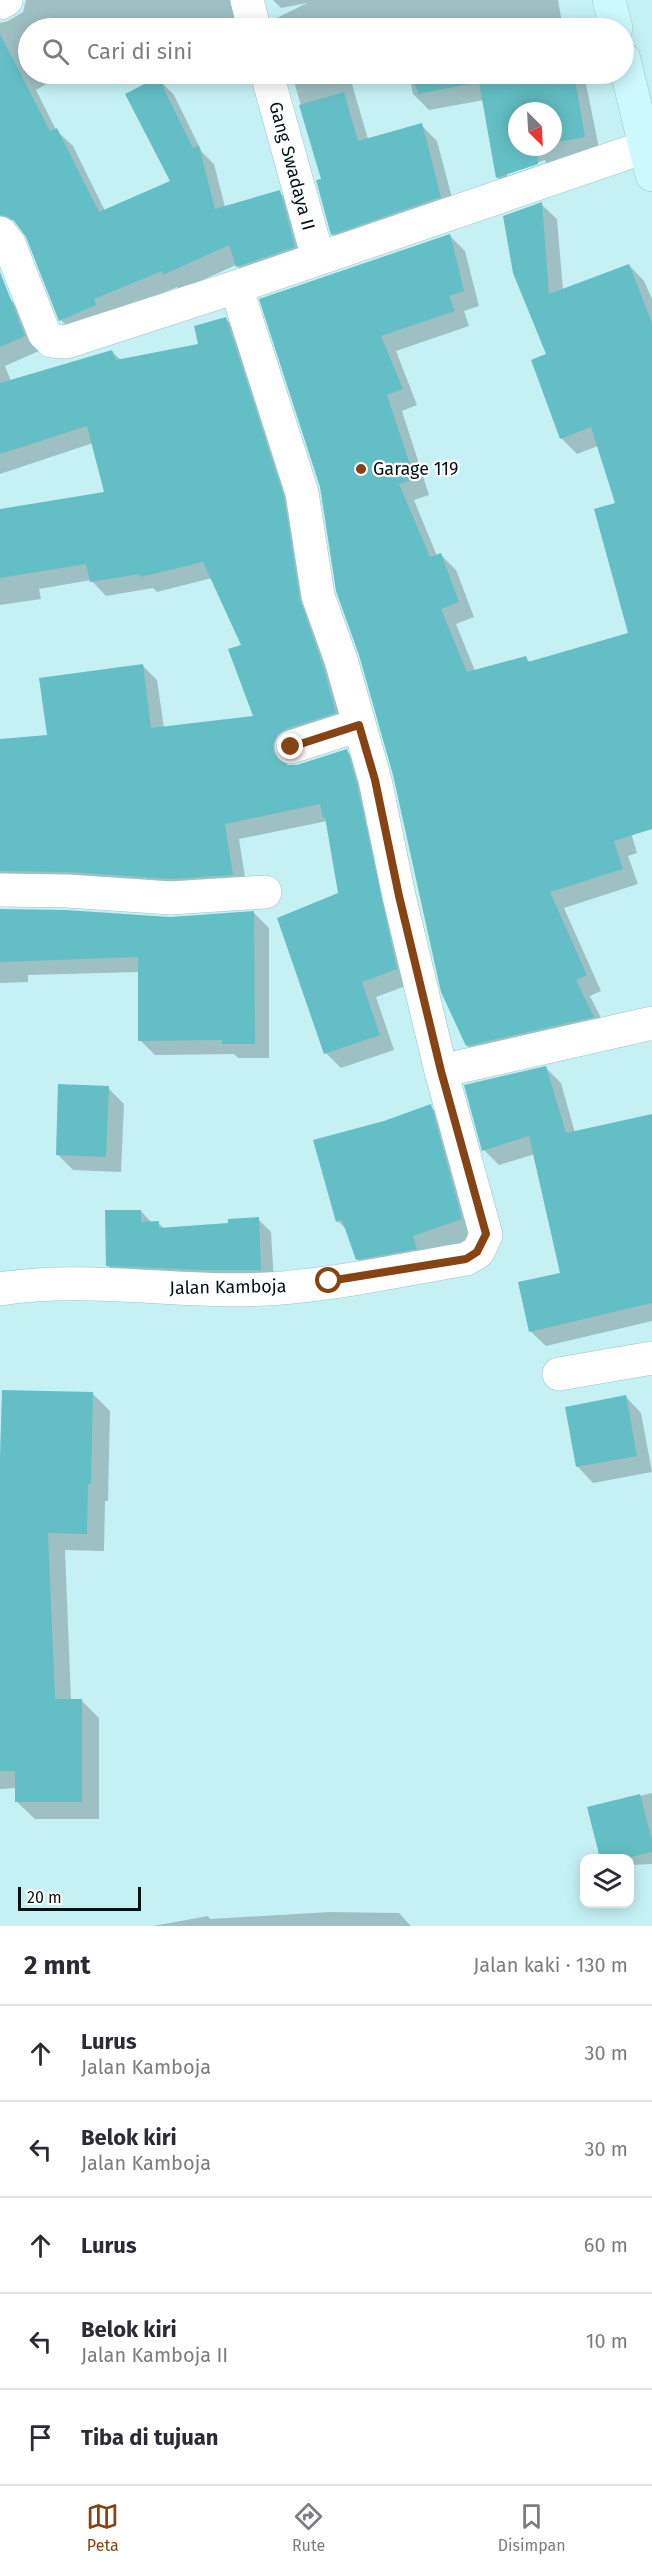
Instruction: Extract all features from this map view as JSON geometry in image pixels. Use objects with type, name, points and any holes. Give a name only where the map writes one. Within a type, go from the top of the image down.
[{"type":"street","points":[[0,3],[6,0]]},
{"type":"street","points":[[247,0],[252,18]]},
{"type":"street","points":[[609,0],[614,18]]},
{"type":"street","name":"Gang Swadaya II","points":[[270,84],[318,258]]},
{"type":"street","points":[[0,233],[9,244],[44,333],[52,341],[66,342],[318,258],[649,161],[630,84]]},
{"type":"street","points":[[236,287],[302,493],[318,596],[340,660],[375,780],[399,896],[441,1071],[652,1023]]},
{"type":"street","points":[[291,747],[359,725]]},
{"type":"street","points":[[0,890],[67,891],[171,898],[265,892]]},
{"type":"street","name":"Jalan Kamboja","points":[[0,1289],[37,1283],[180,1289],[267,1289],[466,1259],[477,1252],[486,1234],[441,1071]]},
{"type":"street","points":[[559,1374],[652,1358]]},
{"type":"building","points":[[0,34],[18,69],[18,84],[26,84],[50,131],[57,128],[99,212],[170,181],[125,94],[144,84],[161,84],[193,148],[199,146],[215,209],[280,190],[295,247],[236,267],[229,245],[163,275],[162,271],[94,299],[96,305],[59,321],[26,237],[14,221],[7,216],[0,215]]},
{"type":"building","points":[[416,84],[469,84],[418,94]]},
{"type":"building","points":[[479,84],[576,84],[585,137],[562,141],[562,102],[508,102],[508,156],[538,156],[538,164],[496,178]]},
{"type":"building","points":[[344,92],[358,141],[422,123],[441,197],[331,235],[316,180],[321,179],[299,105]]},
{"type":"building","points":[[542,202],[549,294],[629,264],[652,323],[652,829],[614,841],[623,869],[550,892],[587,975],[576,980],[594,1017],[466,1046],[441,992],[393,775],[359,655],[336,591],[320,487],[259,299],[450,234],[464,291],[449,296],[455,311],[381,336],[403,389],[387,395],[415,479],[399,484],[430,557],[441,553],[459,602],[441,609],[467,672],[526,656],[528,662],[628,633],[594,509],[615,503],[591,427],[560,439],[531,360],[546,354],[513,273],[503,216]]},
{"type":"building","points":[[0,272],[25,336],[0,347]]},
{"type":"building","points":[[226,317],[284,497],[300,599],[336,713],[285,729],[277,735],[273,743],[273,752],[278,760],[288,765],[297,765],[347,749],[357,784],[397,969],[362,982],[380,1035],[324,1054],[277,918],[338,893],[325,817],[323,818],[320,804],[225,824],[233,875],[171,879],[67,872],[0,871],[0,739],[47,735],[39,678],[143,664],[151,728],[253,716],[228,649],[241,645],[203,562],[140,577],[140,574],[90,582],[86,564],[0,578],[0,509],[104,492],[87,426],[0,454],[0,383],[112,350],[116,360],[198,344],[194,326]]},
{"type":"building","points":[[0,909],[66,910],[170,917],[254,911],[255,1044],[222,1044],[222,1040],[138,1041],[138,957],[0,962]]},
{"type":"building","points":[[546,1066],[566,1133],[652,1114],[652,1303],[529,1332],[518,1282],[560,1273],[529,1136],[482,1151],[464,1085]]},
{"type":"building","points":[[58,1084],[109,1086],[106,1157],[56,1155]]},
{"type":"building","points":[[431,1104],[462,1219],[413,1236],[417,1249],[356,1260],[342,1220],[336,1222],[313,1140],[384,1121]]},
{"type":"building","points":[[105,1210],[141,1210],[141,1222],[159,1221],[159,1228],[228,1223],[228,1219],[259,1217],[261,1270],[106,1266]]},
{"type":"building","points":[[2,1390],[93,1392],[91,1484],[88,1484],[87,1534],[48,1533],[55,1699],[82,1699],[82,1802],[15,1802],[15,1771],[0,1771]]},
{"type":"building","points":[[626,1395],[637,1456],[576,1467],[565,1407]]},
{"type":"building","points":[[640,1794],[652,1841],[652,1852],[634,1856],[634,1854],[599,1854],[587,1807]]},
{"type":"place","name":"Garage 119","points":[[361,469]]},
{"type":"route","points":[[291,747],[359,725],[375,780],[399,896],[441,1071],[486,1234],[483,1245],[466,1259],[329,1281]]}]
